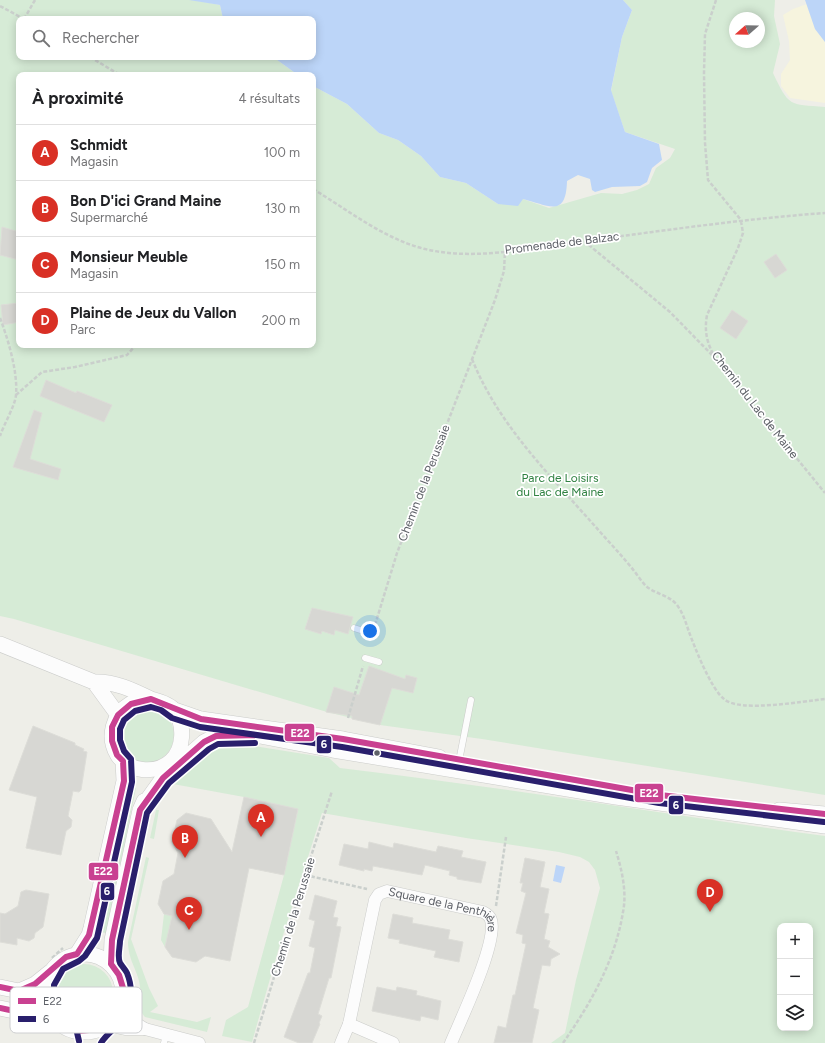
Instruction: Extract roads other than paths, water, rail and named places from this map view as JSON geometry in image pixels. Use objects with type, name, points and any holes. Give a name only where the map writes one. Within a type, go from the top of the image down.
[{"type":"street","points":[[1,642],[94,682],[106,681],[137,692],[151,699],[164,703],[175,710],[201,719],[343,739],[459,761],[660,795],[825,814]]},
{"type":"street","points":[[94,682],[118,715]]},
{"type":"street","points":[[151,699],[130,704],[118,715],[112,727],[112,741],[117,755],[131,767],[142,770],[164,765],[186,757]]},
{"type":"street","points":[[111,964],[112,940],[140,810],[164,765],[181,742],[181,727],[175,710]]},
{"type":"street","points":[[140,810],[163,778],[204,742],[216,736],[241,734],[616,797],[825,826]]},
{"type":"street","points":[[76,954],[89,935],[91,928],[124,782],[123,761]]},
{"type":"street","name":"Square de la Penthière","points":[[341,1043],[349,1024],[375,900],[383,892],[391,892],[483,912],[490,917],[492,921],[490,941],[484,963],[451,1043]]},
{"type":"street","points":[[28,987],[35,984],[66,958],[76,954],[95,955],[111,964],[119,975],[123,987]]},
{"type":"street","points":[[46,987],[50,972]]},
{"type":"street","points":[[0,987],[10,989]]},
{"type":"street","points":[[0,1008],[10,1011]]},
{"type":"street","points":[[349,1024],[393,1043]]},
{"type":"street","points":[[142,1027],[165,1039],[200,1043]]},
{"type":"street","points":[[66,1033],[71,1043]]},
{"type":"street","points":[[92,1043],[99,1033]]},
{"type":"lane","points":[[354,628],[373,634]]},
{"type":"lane","points":[[365,658],[379,662]]},
{"type":"lane","points":[[459,761],[470,700]]},
{"type":"water","points":[[189,0],[623,0],[632,10],[622,37],[611,90],[625,132],[659,144],[662,160],[652,168],[647,182],[640,186],[612,187],[595,192],[592,190],[590,179],[578,175],[567,181],[566,193],[563,201],[559,205],[548,206],[523,199],[518,206],[498,204],[466,183],[440,177],[421,156],[398,140],[379,133],[347,104],[316,88],[316,72],[294,72],[277,60],[316,60],[316,16],[222,16],[220,5]]},
{"type":"water","points":[[805,0],[825,0],[825,42],[815,29]]},
{"type":"water","points":[[556,865],[565,867],[561,883],[553,881]]},
{"type":"place","name":"Schmidt","points":[[261,837]]},
{"type":"place","name":"Bon D'ici Grand Maine","points":[[185,858]]},
{"type":"place","name":"Plaine de Jeux du Vallon","points":[[710,912]]},
{"type":"place","name":"Monsieur Meuble","points":[[189,930]]},
{"type":"park label","name":"Parc de Loisirs du Lac de Maine","points":[[560,485]]}]
